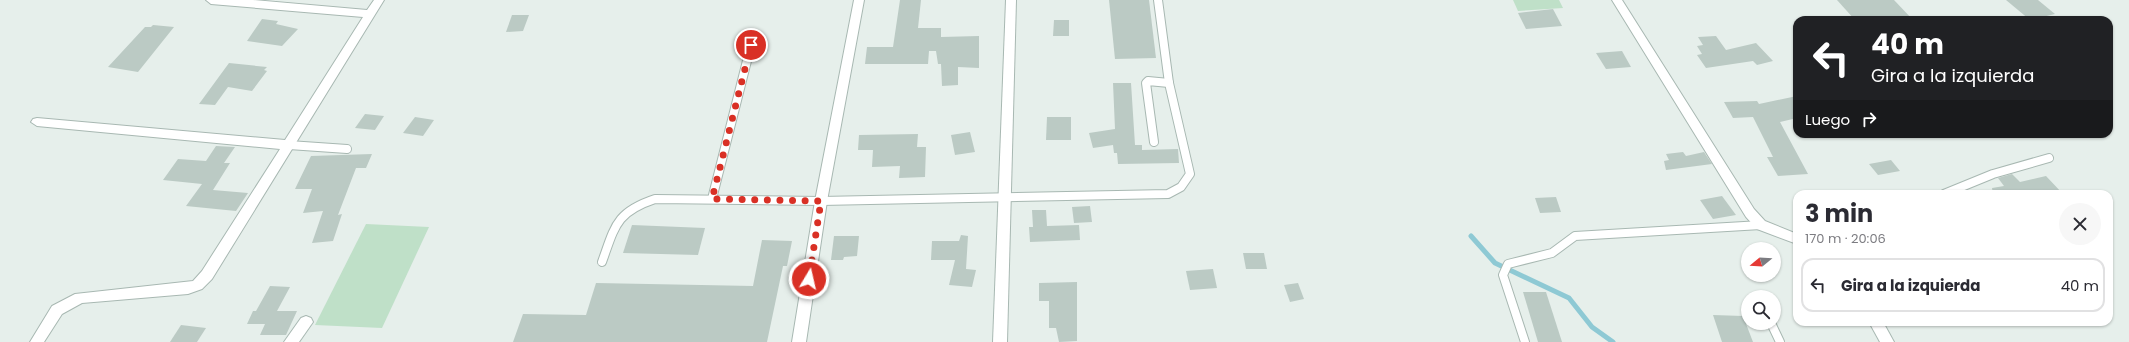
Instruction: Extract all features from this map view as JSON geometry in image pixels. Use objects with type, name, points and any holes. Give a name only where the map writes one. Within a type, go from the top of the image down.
[{"type":"street","points":[[210,0],[370,14]]},
{"type":"street","points":[[37,342],[57,310],[80,298],[175,290],[197,285],[207,275],[379,0]]},
{"type":"street","points":[[799,342],[821,201],[859,0]]},
{"type":"street","points":[[1000,342],[1006,197],[1011,0]]},
{"type":"street","points":[[1617,0],[1750,213],[1761,225],[1793,237]]},
{"type":"street","points":[[36,122],[288,145]]},
{"type":"street","points":[[291,342],[306,322]]},
{"type":"street","points":[[1878,326],[1887,342]]},
{"type":"lane","points":[[602,262],[620,216],[637,204],[655,199],[821,201],[1168,194],[1181,187],[1190,174],[1169,83],[1158,0]]},
{"type":"lane","points":[[712,199],[751,45]]},
{"type":"lane","points":[[1154,142],[1146,83],[1148,81],[1169,83]]},
{"type":"lane","points":[[288,145],[348,149]]},
{"type":"lane","points":[[1954,190],[1993,174],[2049,158]]},
{"type":"lane","points":[[1525,342],[1503,275],[1504,269],[1508,264],[1552,254],[1575,236],[1761,225]]},
{"type":"lane","points":[[1774,330],[1780,342]]},
{"type":"green space","points":[[1513,0],[1559,0],[1563,8],[1518,11]]},
{"type":"green space","points":[[366,224],[429,227],[382,328],[315,325]]},
{"type":"building","points":[[900,0],[921,0],[918,28],[941,28],[941,37],[979,36],[979,68],[958,67],[958,85],[942,86],[941,64],[938,64],[936,51],[929,51],[928,64],[865,64],[867,47],[893,47]]},
{"type":"building","points":[[1109,0],[1149,0],[1156,58],[1115,59]]},
{"type":"building","points":[[1837,0],[1894,0],[1909,16],[1851,16]]},
{"type":"building","points":[[2006,0],[2038,0],[2055,14],[2047,16],[2025,16]]},
{"type":"building","points":[[1553,9],[1562,26],[1526,29],[1518,13]]},
{"type":"building","points":[[512,15],[529,15],[523,31],[506,32]]},
{"type":"building","points":[[262,19],[278,21],[276,24],[298,29],[282,46],[247,41]]},
{"type":"building","points":[[1054,20],[1069,20],[1069,36],[1053,36]]},
{"type":"building","points":[[153,25],[174,27],[138,72],[108,67],[145,27],[151,27]]},
{"type":"building","points":[[1716,36],[1726,50],[1756,43],[1773,61],[1757,65],[1753,61],[1706,68],[1697,55],[1702,54],[1697,46],[1703,45],[1698,37]]},
{"type":"building","points":[[1622,51],[1631,67],[1606,69],[1596,53]]},
{"type":"building","points":[[229,63],[267,67],[264,70],[267,71],[252,91],[228,87],[215,105],[199,104]]},
{"type":"building","points":[[1113,83],[1131,83],[1135,145],[1142,145],[1142,150],[1178,149],[1179,163],[1118,164],[1117,153],[1114,153],[1113,145],[1093,148],[1089,133],[1115,129]]},
{"type":"building","points":[[1793,97],[1793,119],[1780,122],[1808,174],[1778,176],[1767,157],[1773,157],[1753,117],[1733,118],[1724,102],[1757,101],[1759,104]]},
{"type":"building","points":[[365,114],[384,116],[375,130],[355,128]]},
{"type":"building","points":[[415,117],[434,120],[423,136],[403,133]]},
{"type":"building","points":[[1047,117],[1071,117],[1071,140],[1046,140]]},
{"type":"building","points":[[970,132],[975,152],[955,155],[951,135]]},
{"type":"building","points":[[918,134],[917,147],[926,147],[925,177],[899,178],[900,166],[872,167],[873,150],[858,150],[859,135]]},
{"type":"building","points":[[216,146],[235,147],[224,163],[230,163],[213,190],[248,193],[236,211],[186,206],[202,184],[163,180],[178,159],[206,161]]},
{"type":"building","points":[[1683,152],[1686,156],[1704,152],[1712,164],[1666,170],[1664,161],[1669,160],[1666,154]]},
{"type":"building","points":[[372,154],[366,168],[356,168],[338,215],[342,214],[333,241],[312,243],[323,211],[303,213],[312,189],[295,189],[311,156]]},
{"type":"building","points":[[1891,160],[1900,171],[1878,175],[1869,164]]},
{"type":"building","points":[[2012,174],[2020,182],[2046,176],[2059,190],[1992,190],[1992,188],[2004,186],[1998,178]]},
{"type":"building","points":[[1722,196],[1736,215],[1713,219],[1700,200]]},
{"type":"building","points":[[1556,197],[1561,212],[1540,213],[1535,198]]},
{"type":"building","points":[[1090,206],[1092,222],[1074,223],[1072,207]]},
{"type":"building","points":[[1032,210],[1046,210],[1047,226],[1079,225],[1080,240],[1030,242],[1029,227],[1033,227]]},
{"type":"building","points":[[632,225],[705,228],[698,255],[623,253]]},
{"type":"building","points":[[961,235],[968,236],[966,269],[976,270],[972,287],[949,285],[955,260],[931,260],[932,241],[959,241]]},
{"type":"building","points":[[834,236],[859,236],[857,256],[844,257],[843,260],[831,260]]},
{"type":"building","points":[[762,240],[792,241],[787,266],[783,266],[767,342],[513,342],[523,314],[586,315],[596,283],[753,286]]},
{"type":"building","points":[[1243,253],[1264,253],[1267,269],[1246,269]]},
{"type":"building","points":[[1213,269],[1217,288],[1190,290],[1186,271]]},
{"type":"building","points":[[1077,282],[1077,341],[1059,342],[1056,328],[1049,328],[1049,301],[1039,301],[1039,283]]},
{"type":"building","points":[[1298,283],[1304,299],[1290,302],[1284,285]]},
{"type":"building","points":[[270,286],[290,287],[277,311],[297,311],[286,335],[260,335],[265,324],[247,324],[253,311],[256,311]]},
{"type":"building","points":[[1523,292],[1546,292],[1562,342],[1538,342]]},
{"type":"building","points":[[1713,315],[1741,316],[1741,330],[1748,330],[1753,342],[1722,342]]},
{"type":"building","points":[[181,325],[206,328],[197,342],[170,342]]},
{"type":"waterway","points":[[1471,236],[1495,263],[1569,298],[1592,327],[1613,342]]},
{"type":"route","points":[[751,45],[712,199],[821,201],[809,279]]}]
